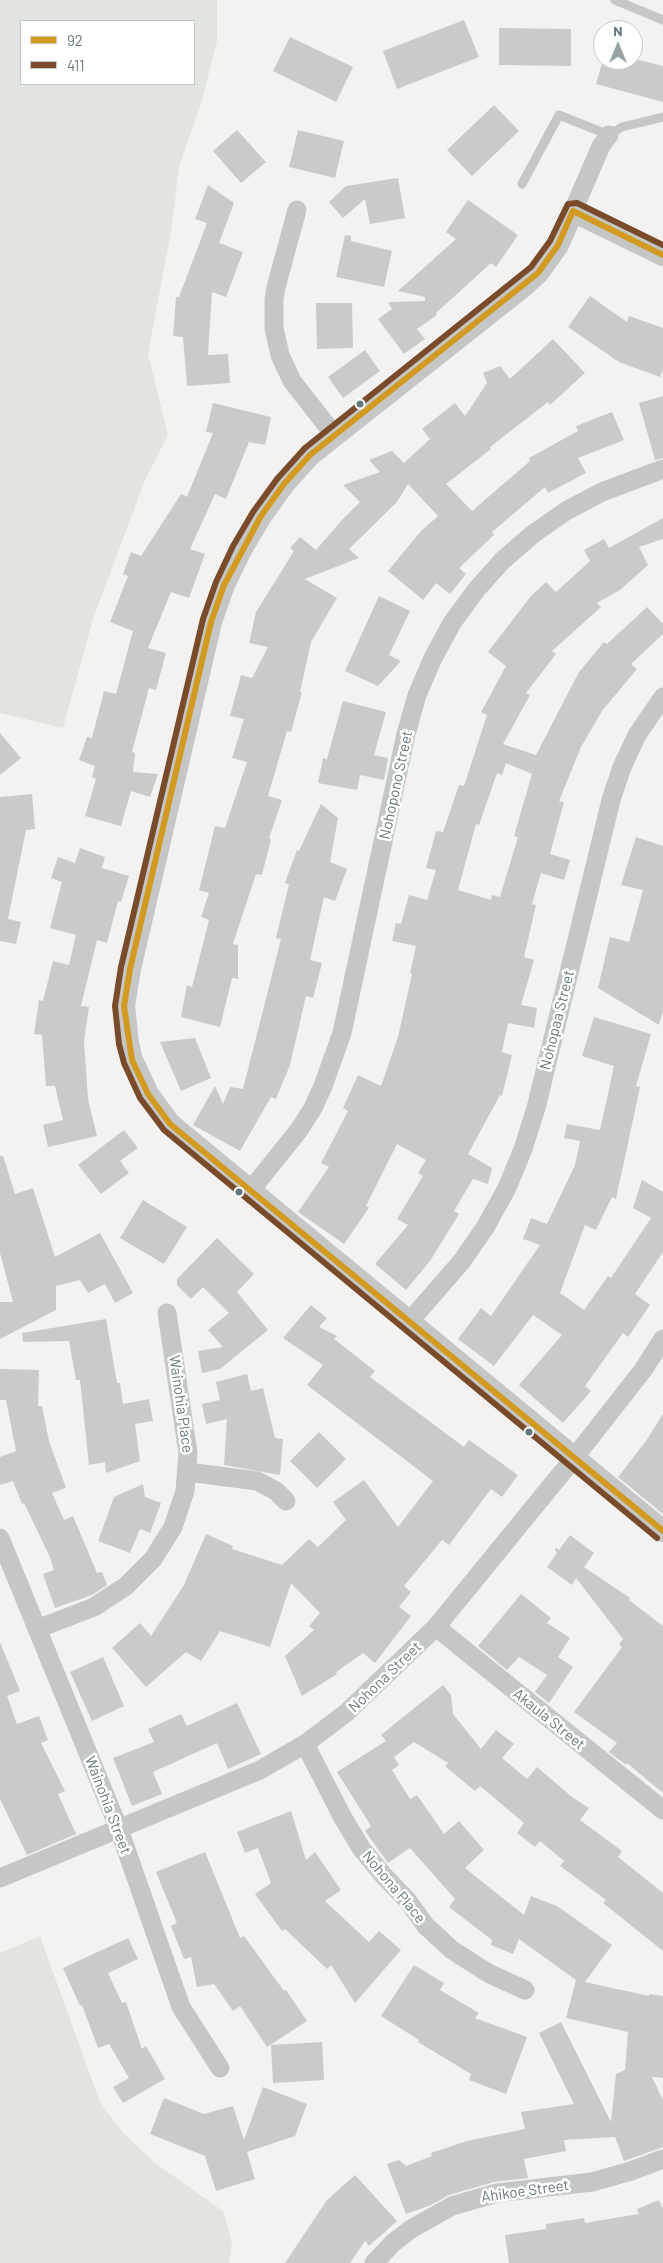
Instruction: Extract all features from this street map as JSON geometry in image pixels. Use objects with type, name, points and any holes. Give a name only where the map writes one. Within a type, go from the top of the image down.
[{"type":"street","points":[[610,135],[601,146],[558,245],[538,273],[310,455],[284,484],[261,516],[241,550],[224,585],[211,622],[126,987],[125,1024],[128,1042],[139,1078],[170,1124],[663,1531]]},
{"type":"street","points":[[297,210],[276,287],[274,328],[280,355],[292,381],[335,436]]},
{"type":"street","points":[[573,211],[663,255]]},
{"type":"street","name":"Nohopono Street","points":[[250,1191],[299,1130],[324,1086],[342,1033],[406,734],[417,695],[433,658],[452,623],[476,590],[498,566],[533,534],[566,511],[602,492],[663,470]]},
{"type":"street","name":"Nohopaa Street","points":[[409,1322],[462,1261],[486,1226],[507,1188],[523,1149],[536,1108],[611,800],[622,767],[637,735],[663,697]]},
{"type":"street","name":"Wainohia Place","points":[[37,1629],[94,1606],[111,1597],[140,1574],[159,1551],[173,1527],[185,1491],[188,1472],[187,1434],[167,1313]]},
{"type":"street","name":"Nohona Street","points":[[0,1878],[260,1770],[305,1744],[346,1713],[436,1627],[574,1458],[643,1370],[663,1339]]},
{"type":"street","points":[[188,1472],[257,1481],[270,1486],[286,1501]]},
{"type":"street","name":"Wainohia Street","points":[[0,1538],[119,1829],[181,2007],[220,2068]]},
{"type":"street","name":"Akaula Street","points":[[436,1627],[663,1810]]},
{"type":"street","name":"Nohona Place","points":[[305,1744],[343,1818],[361,1848],[407,1900],[426,1926],[452,1950],[488,1973],[525,1990]]},
{"type":"street","name":"Ahikoe Street","points":[[374,2263],[412,2229],[452,2206],[497,2194],[592,2182],[631,2172],[663,2159]]},
{"type":"lane","points":[[615,0],[663,20]]},
{"type":"lane","points":[[522,184],[559,115],[610,135],[622,127],[663,117]]},
{"type":"shaded area","points":[[0,0],[217,0],[217,41],[201,104],[179,166],[172,226],[148,354],[168,435],[145,480],[93,619],[63,728],[0,713]]},
{"type":"shaded area","points":[[40,1936],[100,2102],[123,2133],[155,2163],[223,2211],[232,2242],[229,2263],[0,2263],[0,1953]]},
{"type":"building","points":[[464,20],[479,57],[397,89],[383,51]]},
{"type":"building","points":[[499,28],[571,29],[571,66],[499,65]]},
{"type":"building","points":[[290,37],[353,67],[336,102],[273,71]]},
{"type":"building","points":[[643,61],[663,66],[663,102],[596,84],[600,70],[643,70]]},
{"type":"building","points":[[494,105],[519,131],[472,176],[447,150]]},
{"type":"building","points":[[237,130],[266,162],[241,183],[213,151]]},
{"type":"building","points":[[298,130],[344,141],[335,178],[289,167]]},
{"type":"building","points":[[398,178],[405,218],[370,224],[365,199],[343,218],[329,202],[346,186]]},
{"type":"building","points":[[208,185],[234,203],[219,243],[243,252],[226,297],[212,292],[208,355],[228,354],[230,383],[187,386],[183,337],[173,336],[176,297],[179,297],[207,223],[195,219]]},
{"type":"building","points":[[468,200],[518,235],[496,267],[491,263],[436,313],[437,315],[417,329],[425,339],[404,354],[378,319],[392,309],[388,302],[425,301],[425,297],[398,291],[456,239],[446,232]]},
{"type":"building","points":[[345,235],[351,236],[351,241],[392,251],[384,287],[336,277]]},
{"type":"building","points":[[590,296],[627,322],[629,316],[663,328],[663,369],[660,377],[619,362],[568,327]]},
{"type":"building","points":[[316,303],[352,303],[353,348],[317,349]]},
{"type":"building","points":[[553,339],[585,373],[550,405],[548,402],[446,484],[472,511],[530,461],[529,458],[578,431],[576,426],[612,412],[624,440],[578,458],[586,473],[548,493],[545,487],[492,532],[494,535],[459,568],[466,574],[450,594],[436,583],[423,600],[388,571],[421,531],[438,516],[408,484],[397,502],[349,549],[359,558],[305,579],[337,598],[311,642],[300,692],[302,692],[291,732],[287,731],[268,796],[282,800],[269,838],[271,839],[262,875],[256,874],[233,944],[238,945],[238,979],[232,978],[220,1027],[181,1017],[187,985],[192,987],[209,920],[201,917],[209,893],[199,890],[215,826],[225,828],[247,762],[232,758],[244,719],[230,716],[241,675],[252,678],[268,647],[249,643],[256,612],[294,551],[290,548],[300,537],[316,550],[360,502],[343,485],[380,472],[369,460],[392,451],[404,463],[430,439],[422,429],[455,403],[465,416],[487,383],[483,373],[500,366],[510,379]]},
{"type":"building","points":[[365,350],[380,371],[343,398],[328,377]]},
{"type":"building","points":[[663,396],[663,458],[655,460],[639,403]]},
{"type":"building","points":[[213,403],[271,417],[265,445],[249,442],[226,499],[215,494],[190,549],[205,554],[189,598],[171,592],[148,648],[166,653],[156,690],[149,688],[132,752],[135,753],[133,772],[158,774],[150,797],[131,791],[121,826],[85,816],[96,779],[92,777],[95,766],[79,760],[87,737],[92,738],[104,691],[116,694],[133,631],[110,622],[128,576],[123,574],[131,552],[141,556],[181,494],[187,497],[213,433],[206,432]]},
{"type":"building","points":[[663,518],[663,539],[639,547],[648,565],[620,590],[597,603],[601,607],[552,651],[556,654],[526,693],[530,695],[503,744],[536,755],[579,672],[604,642],[607,644],[647,607],[663,624],[663,634],[631,664],[637,669],[602,711],[581,747],[559,801],[564,802],[550,854],[570,860],[564,880],[541,873],[532,904],[536,905],[524,957],[534,960],[521,1005],[537,1008],[534,1028],[508,1023],[502,1052],[512,1055],[502,1096],[500,1095],[468,1154],[492,1168],[488,1184],[473,1179],[454,1211],[459,1214],[430,1261],[406,1290],[375,1264],[408,1225],[397,1219],[423,1176],[418,1173],[426,1160],[397,1144],[366,1206],[369,1208],[344,1244],[298,1212],[329,1167],[321,1163],[348,1111],[343,1108],[358,1075],[381,1086],[398,1037],[412,974],[410,973],[416,946],[392,941],[396,923],[401,924],[409,895],[427,900],[436,870],[426,868],[436,831],[443,832],[459,785],[464,786],[487,715],[481,712],[506,666],[488,652],[531,596],[546,582],[556,592],[590,561],[584,550],[604,539],[609,548]],"holes":[[[506,763],[532,774],[514,836],[518,837],[500,897],[492,895],[491,900],[458,890],[476,824],[479,825],[497,773],[502,775]]]},
{"type":"building","points":[[379,596],[410,611],[389,655],[401,661],[378,686],[345,671]]},
{"type":"building","points":[[343,701],[386,712],[374,755],[388,758],[384,780],[360,775],[357,790],[318,783],[323,758],[327,759]]},
{"type":"building","points":[[0,733],[21,758],[0,775]]},
{"type":"building","points":[[32,794],[35,829],[26,830],[8,919],[21,922],[16,944],[0,941],[0,797]]},
{"type":"building","points":[[321,804],[338,818],[330,862],[347,869],[335,901],[324,897],[310,960],[322,963],[313,998],[306,996],[290,1065],[276,1099],[271,1097],[240,1151],[193,1125],[215,1086],[223,1104],[230,1087],[243,1089],[281,939],[276,938],[289,884],[285,883],[297,850],[299,851]]},
{"type":"building","points":[[636,837],[663,846],[663,1011],[659,1025],[598,988],[610,937],[629,942],[643,890],[621,885]]},
{"type":"building","points":[[80,848],[105,857],[102,868],[129,876],[121,902],[118,901],[107,943],[97,940],[81,1006],[89,1007],[84,1041],[88,1099],[97,1136],[48,1147],[43,1125],[63,1120],[55,1086],[46,1086],[42,1035],[34,1034],[39,1000],[43,1001],[53,961],[69,965],[76,935],[50,928],[62,882],[51,878],[58,857],[75,863]]},
{"type":"building","points":[[594,1017],[651,1034],[636,1086],[640,1087],[616,1199],[612,1197],[596,1230],[585,1225],[560,1293],[584,1310],[608,1276],[611,1278],[651,1218],[633,1208],[642,1180],[663,1192],[663,1252],[635,1294],[650,1305],[628,1337],[623,1333],[585,1386],[591,1391],[563,1423],[519,1385],[562,1335],[533,1315],[494,1366],[458,1339],[481,1308],[491,1316],[540,1245],[523,1239],[531,1218],[547,1224],[575,1165],[580,1141],[564,1138],[567,1124],[600,1130],[614,1066],[582,1056]]},
{"type":"building","points":[[195,1038],[211,1078],[181,1091],[160,1042]]},
{"type":"building","points":[[124,1130],[138,1148],[120,1161],[129,1173],[101,1194],[78,1165]]},
{"type":"building","points":[[0,1156],[3,1156],[15,1194],[33,1188],[55,1257],[100,1233],[133,1293],[115,1303],[105,1284],[88,1293],[80,1280],[56,1286],[56,1310],[0,1339],[0,1302],[13,1302],[0,1253]]},
{"type":"building","points":[[143,1200],[187,1227],[164,1264],[120,1238]]},
{"type":"building","points":[[217,1238],[254,1274],[237,1292],[268,1330],[220,1369],[202,1373],[198,1351],[223,1347],[208,1330],[229,1313],[203,1287],[191,1299],[177,1285],[177,1279]]},
{"type":"building","points":[[311,1305],[327,1318],[319,1327],[337,1336],[334,1339],[375,1371],[370,1377],[464,1447],[469,1440],[518,1475],[502,1497],[491,1489],[449,1545],[442,1540],[404,1586],[411,1592],[399,1607],[411,1616],[375,1663],[363,1653],[336,1672],[337,1674],[302,1696],[285,1656],[314,1630],[309,1626],[320,1613],[291,1583],[270,1647],[220,1631],[201,1661],[186,1652],[146,1687],[112,1648],[140,1623],[151,1636],[184,1585],[206,1534],[233,1546],[232,1549],[282,1565],[309,1539],[318,1547],[346,1520],[333,1502],[364,1480],[398,1527],[433,1481],[307,1385],[323,1365],[283,1338]]},
{"type":"building","points":[[106,1319],[117,1383],[120,1383],[123,1404],[149,1399],[153,1421],[135,1424],[140,1461],[106,1473],[105,1462],[89,1465],[80,1380],[76,1380],[69,1341],[23,1342],[22,1333]]},
{"type":"building","points":[[0,1369],[39,1370],[38,1406],[42,1406],[49,1441],[66,1488],[52,1493],[64,1520],[73,1516],[97,1573],[102,1572],[107,1585],[92,1595],[55,1608],[43,1574],[54,1570],[49,1555],[24,1503],[22,1504],[13,1481],[0,1485],[0,1457],[16,1451],[6,1400],[0,1400]]},
{"type":"building","points":[[247,1374],[251,1391],[263,1388],[275,1438],[283,1439],[280,1475],[224,1465],[227,1419],[206,1424],[202,1404],[220,1400],[216,1382]]},
{"type":"building","points":[[663,1414],[663,1514],[618,1477],[646,1441]]},
{"type":"building","points":[[319,1432],[346,1459],[317,1488],[290,1461]]},
{"type":"building","points":[[143,1484],[145,1497],[161,1503],[150,1533],[140,1529],[130,1553],[98,1541],[114,1497]]},
{"type":"building","points":[[570,1535],[594,1553],[584,1567],[630,1598],[629,1600],[663,1626],[663,1793],[627,1763],[626,1765],[609,1752],[617,1743],[574,1712],[622,1647],[619,1644],[623,1639],[576,1578],[572,1585],[547,1567],[557,1553],[556,1548],[559,1550]]},
{"type":"building","points":[[521,1594],[551,1618],[547,1623],[570,1638],[558,1657],[573,1667],[549,1703],[535,1692],[547,1675],[519,1657],[507,1670],[478,1646]]},
{"type":"building","points":[[0,1642],[20,1691],[7,1696],[17,1724],[39,1716],[48,1740],[41,1743],[65,1791],[58,1794],[76,1834],[27,1855],[0,1799]]},
{"type":"building","points":[[103,1657],[124,1706],[92,1721],[70,1672]]},
{"type":"building","points":[[443,1685],[451,1695],[453,1714],[481,1749],[496,1730],[514,1744],[502,1758],[527,1779],[537,1767],[572,1797],[589,1808],[580,1820],[622,1851],[618,1857],[663,1893],[663,1951],[603,1903],[606,1900],[560,1866],[564,1861],[540,1841],[535,1847],[517,1833],[524,1823],[480,1786],[475,1791],[445,1766],[448,1763],[414,1742],[394,1757],[399,1765],[392,1770],[410,1799],[417,1795],[444,1834],[459,1821],[484,1850],[465,1868],[524,1915],[531,1896],[557,1906],[612,1945],[585,1982],[649,1996],[649,1994],[663,1996],[663,2078],[652,2077],[663,2100],[663,2147],[624,2161],[615,2137],[564,2140],[566,2151],[524,2159],[528,2178],[494,2182],[449,2195],[431,2205],[406,2214],[387,2164],[399,2160],[406,2166],[432,2156],[431,2153],[467,2141],[525,2129],[521,2112],[574,2104],[539,2033],[561,2022],[611,2122],[616,2074],[625,2070],[628,2032],[566,2018],[576,1980],[519,1939],[513,1954],[491,1945],[492,1940],[449,1907],[455,1899],[410,1848],[388,1863],[365,1831],[371,1826],[337,1772],[386,1741],[381,1735]]},
{"type":"building","points":[[237,1703],[261,1754],[228,1769],[217,1743],[153,1772],[162,1794],[132,1806],[113,1758],[154,1742],[148,1729],[181,1714],[187,1726]]},
{"type":"building","points":[[291,1811],[306,1860],[315,1852],[341,1890],[325,1901],[369,1942],[379,1931],[401,1950],[355,2003],[331,1965],[327,1969],[285,1929],[282,1931],[255,1894],[271,1883],[258,1848],[245,1853],[237,1832]]},
{"type":"building","points":[[205,1852],[240,1938],[244,1936],[284,1991],[286,1990],[307,2021],[267,2047],[240,2006],[233,2011],[214,1984],[197,1987],[191,1957],[184,1959],[171,1926],[177,1923],[156,1872]]},
{"type":"building","points":[[128,1938],[138,1959],[108,1973],[122,2003],[126,2002],[142,2049],[146,2046],[165,2079],[123,2103],[113,2087],[129,2078],[109,2044],[98,2048],[82,2005],[80,2006],[63,1968]]},
{"type":"building","points":[[414,1965],[444,1983],[440,1990],[479,2013],[475,2018],[527,2037],[506,2094],[469,2080],[471,2074],[418,2042],[419,2040],[381,2016]]},
{"type":"building","points":[[322,2042],[324,2080],[273,2083],[271,2045]]},
{"type":"building","points":[[263,2087],[307,2104],[295,2136],[247,2152],[255,2179],[216,2191],[205,2156],[150,2134],[164,2098],[204,2114],[233,2106],[244,2140]]},
{"type":"building","points":[[355,2175],[397,2221],[369,2246],[365,2241],[350,2263],[285,2263],[327,2200]]},
{"type":"building","points":[[659,2200],[663,2209],[663,2263],[509,2263],[505,2235],[546,2229],[546,2224],[584,2218],[585,2223],[639,2214],[637,2209]]},
{"type":"transit line","name":"411","points":[[657,1538],[164,1130],[140,1098],[124,1063],[119,1044],[115,1006],[121,967],[203,619],[216,582],[233,546],[253,512],[277,479],[305,448],[531,267],[550,241],[568,204],[577,203],[663,245]]},
{"type":"transit line","name":"92","points":[[663,255],[573,211],[558,245],[538,273],[310,455],[284,484],[261,516],[224,585],[211,622],[130,969],[124,1006],[132,1060],[148,1094],[170,1124],[663,1531]]}]
